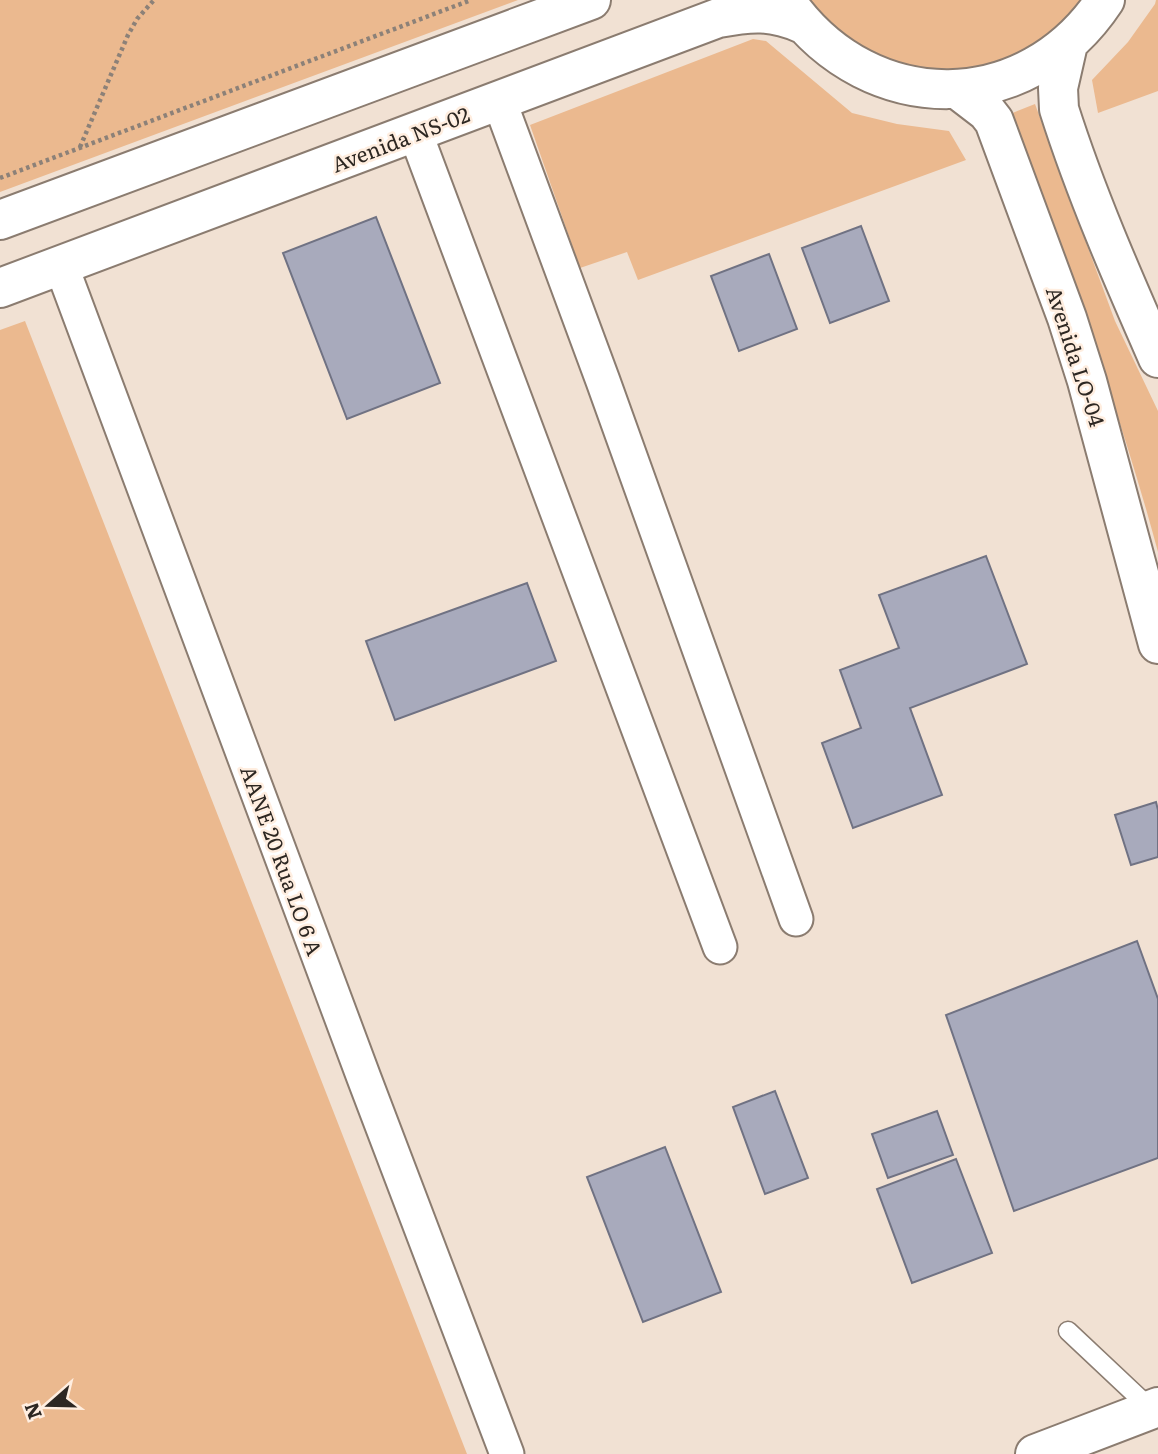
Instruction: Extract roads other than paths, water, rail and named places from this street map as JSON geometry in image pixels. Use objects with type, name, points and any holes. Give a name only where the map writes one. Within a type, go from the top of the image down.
[{"type":"street","points":[[0,220],[591,0]]},
{"type":"street","name":"Avenida NS-02","points":[[0,288],[718,18],[758,13],[782,16],[794,12],[813,34],[839,56],[870,73],[909,86],[957,89],[1011,78],[1044,61],[1084,29],[1105,0]]},
{"type":"street","points":[[1068,44],[1058,88],[1059,109],[1101,226],[1158,358]]},
{"type":"street","name":"Avenida LO-04","points":[[957,89],[995,121],[1058,293],[1091,393],[1158,644]]},
{"type":"street","points":[[499,100],[796,919]]},
{"type":"street","points":[[415,132],[720,947]]},
{"type":"street","name":"AANE 20 Rua LO 6 A","points":[[61,265],[507,1454]]},
{"type":"street","points":[[1035,1454],[1155,1409]]},
{"type":"lane","points":[[1068,1331],[1155,1409]]}]
